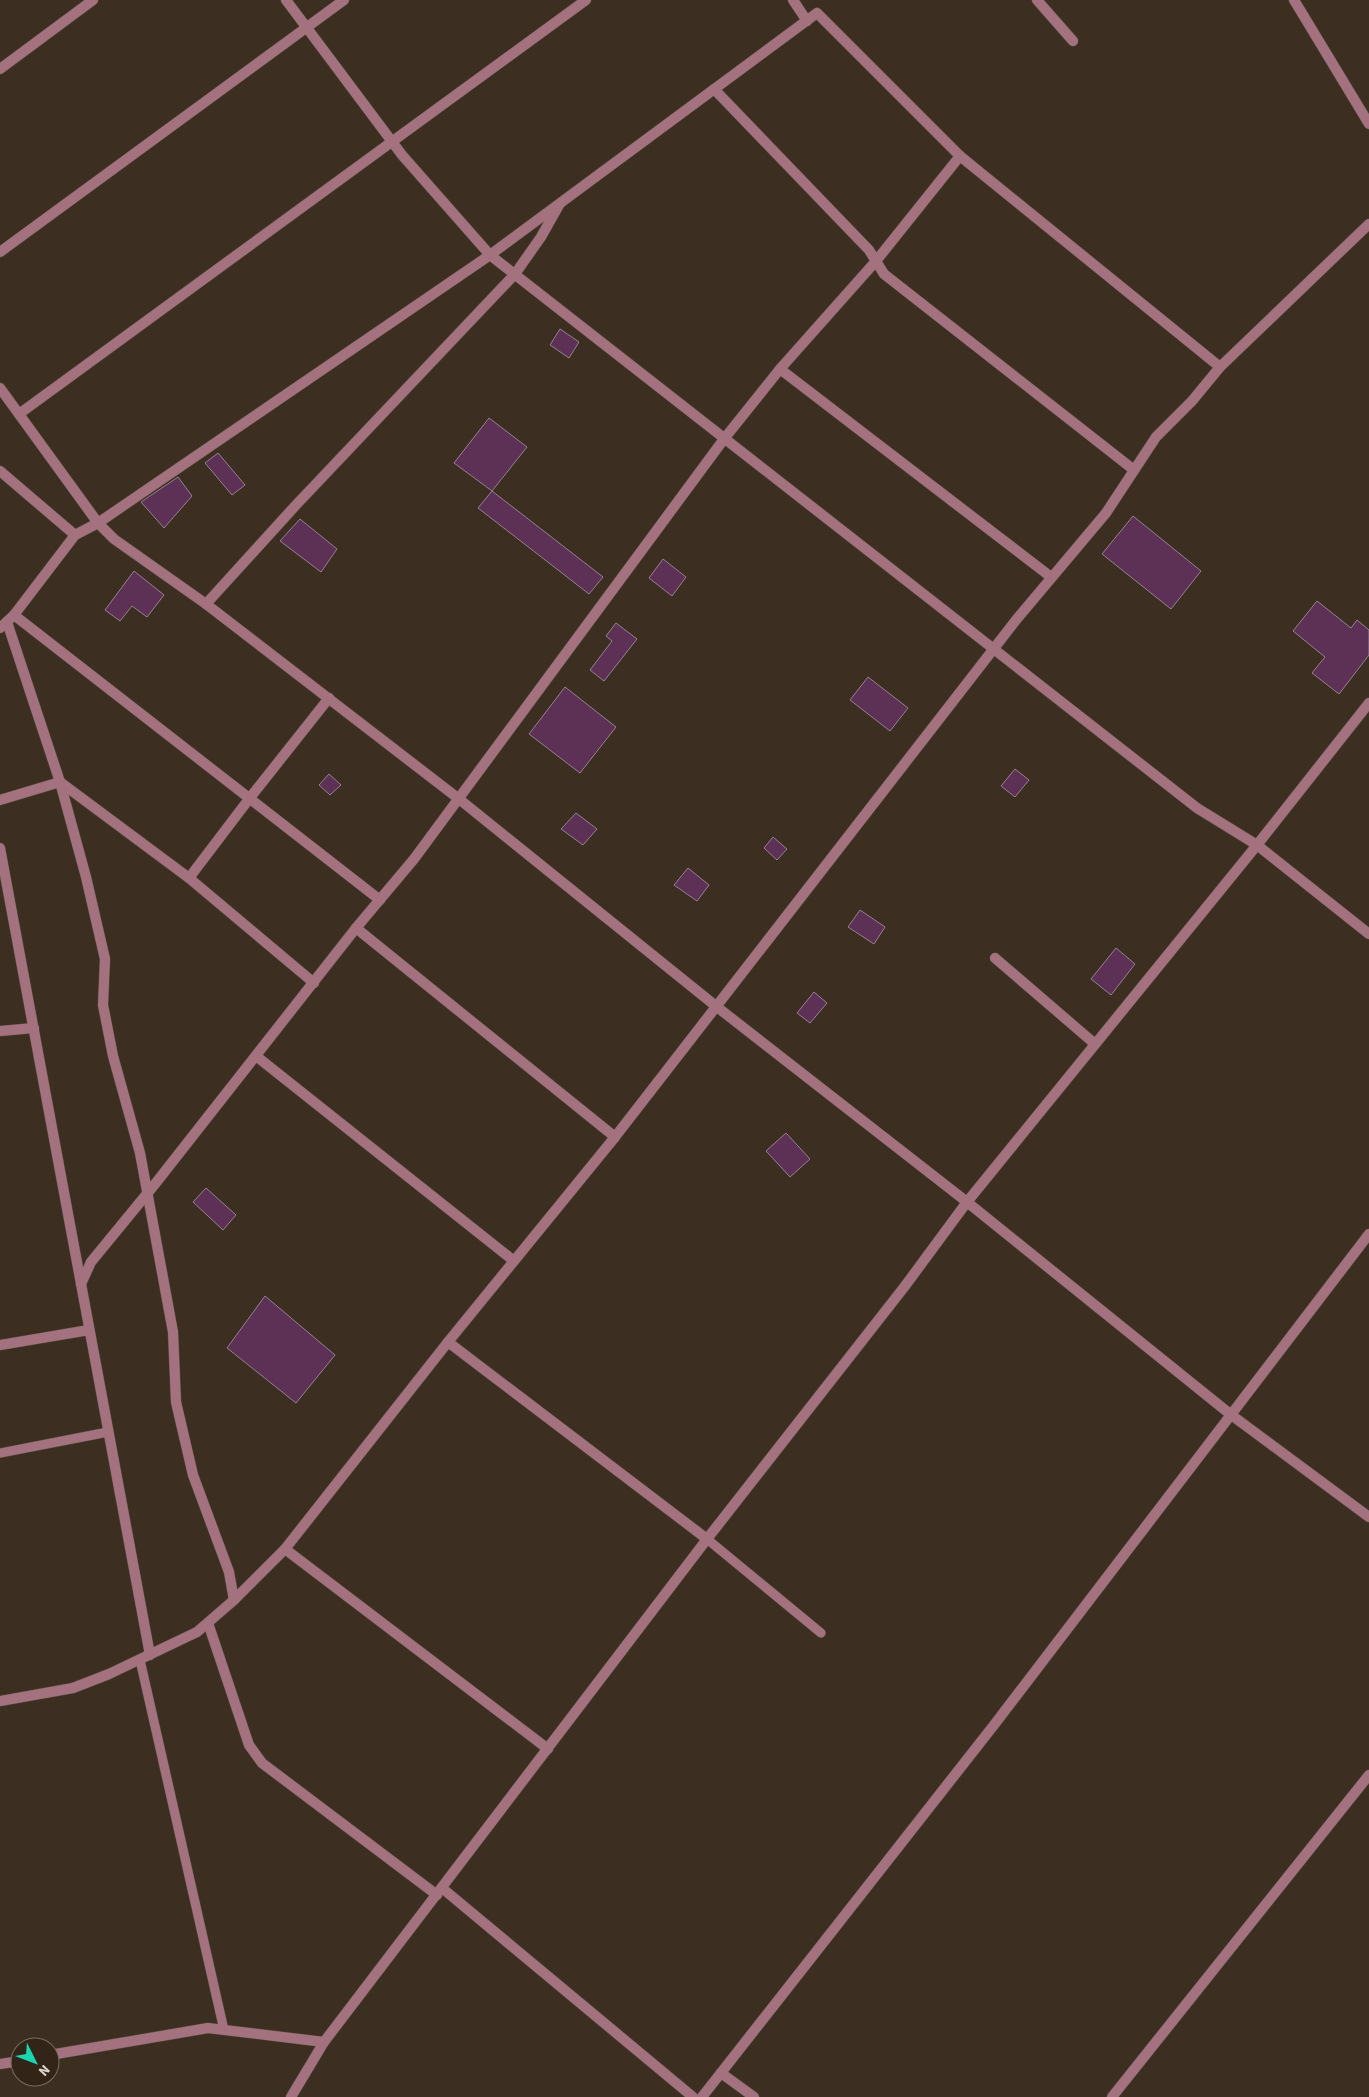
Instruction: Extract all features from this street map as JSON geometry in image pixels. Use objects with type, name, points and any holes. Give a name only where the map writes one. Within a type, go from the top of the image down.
[{"type":"street","points":[[0,69],[93,0]]},
{"type":"street","points":[[286,0],[392,142],[490,255],[724,440],[1197,808],[1256,845],[1369,934]]},
{"type":"street","points":[[0,252],[344,0]]},
{"type":"street","points":[[19,414],[586,0]]},
{"type":"street","points":[[792,0],[807,21]]},
{"type":"street","points":[[1037,0],[1073,41]]},
{"type":"street","points":[[1294,0],[1369,124]]},
{"type":"street","points":[[7,622],[75,535],[98,523],[490,255],[817,13],[960,156],[1220,367]]},
{"type":"street","points":[[714,89],[869,250],[884,274],[1134,470]]},
{"type":"street","points":[[81,1284],[91,1262],[147,1195],[356,928],[414,859],[724,440],[780,370],[876,261],[960,156]]},
{"type":"street","points":[[206,604],[296,505],[515,274],[562,202]]},
{"type":"street","points":[[0,1701],[73,1688],[109,1674],[198,1632],[234,1600],[285,1549],[448,1342],[615,1138],[993,650],[1106,512],[1156,437],[1192,401],[1220,367],[1369,224]]},
{"type":"street","points":[[780,370],[1051,577]]},
{"type":"street","points":[[0,388],[98,523],[114,538],[206,604],[459,799],[717,1007],[967,1202],[1230,1414],[1369,1518]]},
{"type":"street","points":[[0,471],[75,535]]},
{"type":"street","points":[[7,622],[249,798],[380,900]]},
{"type":"street","points":[[7,622],[60,782],[86,877],[105,960],[103,1005],[113,1056],[140,1154],[173,1332],[176,1402],[193,1475],[229,1572],[234,1600]]},
{"type":"street","points":[[189,878],[249,798],[329,698]]},
{"type":"street","points":[[291,2097],[324,2042],[707,1538],[905,1286],[967,1202],[1369,703]]},
{"type":"street","points":[[0,800],[60,782]]},
{"type":"street","points":[[60,782],[189,878],[314,983]]},
{"type":"street","points":[[0,848],[150,1655]]},
{"type":"street","points":[[356,928],[615,1138]]},
{"type":"street","points":[[995,958],[1095,1044]]},
{"type":"street","points":[[0,1031],[34,1028]]},
{"type":"street","points":[[256,1056],[514,1261]]},
{"type":"street","points":[[702,2097],[994,1725],[1369,1234]]},
{"type":"street","points":[[0,1345],[89,1330]]},
{"type":"street","points":[[448,1342],[707,1538]]},
{"type":"street","points":[[285,1549],[548,1749]]},
{"type":"street","points":[[208,1623],[249,1745],[262,1763],[439,1892],[693,2097]]},
{"type":"street","points":[[1112,2097],[1369,1775]]},
{"type":"street","points":[[60,2053],[208,2028],[324,2042]]},
{"type":"street","points":[[721,2073],[754,2097]]},
{"type":"lane","points":[[0,1453],[108,1432]]},
{"type":"lane","points":[[707,1538],[821,1633]]},
{"type":"lane","points":[[140,1660],[224,2030]]},
{"type":"building","points":[[560,329],[579,342],[569,358],[550,345]]},
{"type":"building","points":[[489,418],[527,447],[492,491],[454,463]]},
{"type":"building","points":[[218,453],[245,485],[232,495],[205,463]]},
{"type":"building","points":[[178,477],[192,496],[164,528],[141,502]]},
{"type":"building","points":[[492,491],[603,577],[589,594],[478,508]]},
{"type":"building","points":[[1133,516],[1201,571],[1171,609],[1102,554]]},
{"type":"building","points":[[300,519],[337,549],[321,572],[280,541]]},
{"type":"building","points":[[663,559],[686,577],[672,596],[649,578]]},
{"type":"building","points":[[134,571],[164,595],[147,617],[132,606],[120,621],[105,610]]},
{"type":"building","points":[[1317,601],[1351,628],[1357,620],[1369,630],[1369,655],[1339,694],[1312,673],[1325,657],[1293,631]]},
{"type":"building","points":[[616,623],[637,639],[604,681],[590,670],[612,641],[606,636]]},
{"type":"building","points":[[868,677],[908,708],[890,731],[850,700]]},
{"type":"building","points":[[565,687],[616,727],[580,773],[529,734]]},
{"type":"building","points":[[1015,769],[1029,780],[1015,797],[1001,786]]},
{"type":"building","points":[[329,774],[341,785],[330,795],[319,785]]},
{"type":"building","points":[[576,813],[597,829],[583,845],[561,829]]},
{"type":"building","points":[[773,837],[787,849],[777,860],[764,848]]},
{"type":"building","points":[[688,868],[709,885],[697,901],[674,885]]},
{"type":"building","points":[[860,910],[885,927],[874,944],[848,927]]},
{"type":"building","points":[[1116,948],[1135,964],[1111,995],[1091,979]]},
{"type":"building","points":[[814,992],[827,1003],[810,1023],[797,1013]]},
{"type":"building","points":[[786,1133],[810,1159],[790,1177],[766,1151]]},
{"type":"building","points":[[206,1188],[236,1215],[223,1230],[193,1202]]},
{"type":"building","points":[[265,1296],[335,1355],[296,1403],[227,1348]]}]
